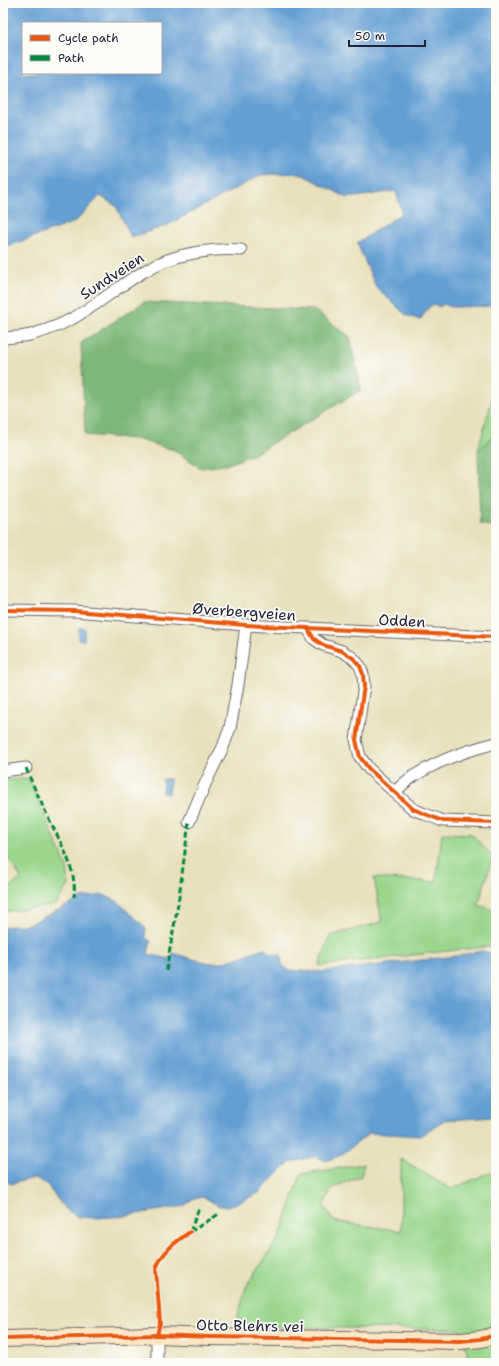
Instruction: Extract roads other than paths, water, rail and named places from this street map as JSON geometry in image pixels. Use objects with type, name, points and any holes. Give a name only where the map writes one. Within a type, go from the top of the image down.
[{"type":"street","name":"Sundveien","points":[[3,338],[30,335],[58,325],[87,310],[130,280],[160,263],[190,254],[232,249],[241,250]]},
{"type":"street","name":"Øverbergveien","points":[[3,610],[74,611],[246,626],[308,629],[314,639],[323,645],[342,650],[353,658],[360,666],[363,674],[364,686],[356,740],[360,757],[369,769],[413,809],[441,821],[496,823]]},
{"type":"street","name":"Øverbergveien","points":[[190,822],[230,728],[238,685],[246,626]]},
{"type":"street","name":"Odden","points":[[308,629],[496,637]]},
{"type":"street","points":[[395,792],[414,776],[441,762],[465,752],[496,743]]},
{"type":"street","points":[[3,771],[26,768]]},
{"type":"street","points":[[157,1335],[157,1363]]},
{"type":"street","name":"Otto Blehrs vei","points":[[3,1339],[157,1335],[461,1341],[482,1339],[496,1335]]},
{"type":"water","points":[[3,3],[496,3],[496,306],[451,307],[444,304],[439,307],[434,304],[429,307],[420,320],[406,315],[376,287],[357,243],[402,213],[396,191],[348,198],[299,173],[261,175],[166,226],[131,237],[116,206],[100,196],[75,222],[11,245],[3,246]]},
{"type":"water","points":[[79,628],[85,628],[84,640],[78,640]]},
{"type":"water","points":[[163,779],[170,779],[169,794],[162,793]]},
{"type":"water","points":[[104,895],[117,901],[146,928],[145,937],[151,941],[148,954],[170,959],[173,953],[204,962],[220,963],[265,948],[268,953],[281,955],[282,965],[289,970],[321,972],[456,956],[481,951],[496,954],[496,1117],[444,1120],[420,1136],[370,1133],[341,1155],[326,1161],[315,1156],[289,1163],[259,1193],[228,1207],[217,1205],[204,1197],[192,1199],[185,1206],[125,1216],[98,1218],[79,1217],[66,1210],[45,1183],[34,1178],[11,1184],[3,1178],[3,927],[29,924],[81,898]]}]
